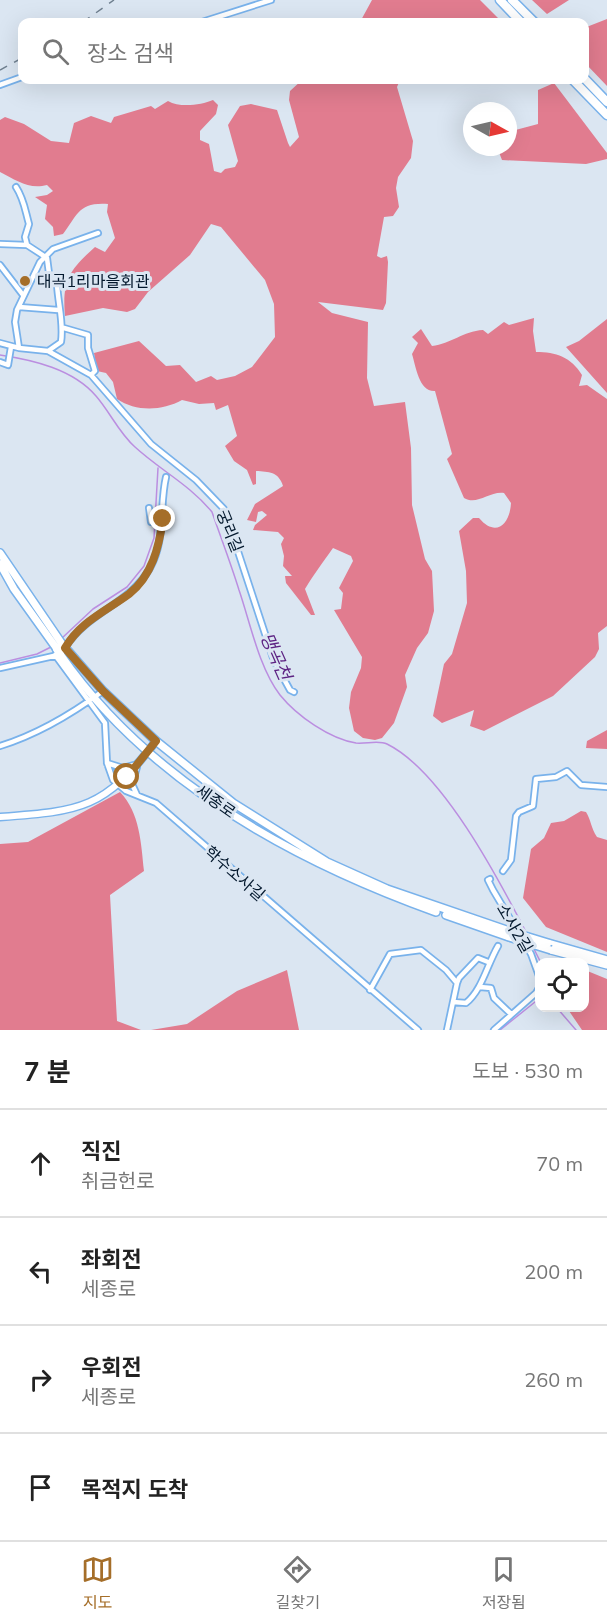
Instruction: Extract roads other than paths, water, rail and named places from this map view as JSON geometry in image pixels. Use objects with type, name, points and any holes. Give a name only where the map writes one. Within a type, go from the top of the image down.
[{"type":"highway","points":[[500,0],[517,18]]},
{"type":"highway","points":[[512,0],[530,18]]},
{"type":"highway","points":[[589,82],[607,102]]},
{"type":"highway","points":[[577,84],[607,115]]},
{"type":"main road","name":"세종로","points":[[0,553],[92,699],[149,750],[215,802],[307,858],[384,893],[510,934]]},
{"type":"main road","name":"세종로","points":[[0,564],[58,647],[156,741],[233,803],[327,862],[387,889],[510,934]]},
{"type":"main road","points":[[0,817],[66,811],[94,801],[118,785],[156,741]]},
{"type":"main road","points":[[510,934],[607,965]]},
{"type":"main road","points":[[550,946],[607,960]]},
{"type":"street","points":[[215,18],[271,0]]},
{"type":"street","points":[[0,85],[18,78]]},
{"type":"street","points":[[16,186],[25,203],[24,212],[29,224],[25,237],[27,245]]},
{"type":"street","points":[[19,348],[15,322],[23,295],[40,262],[47,258],[53,249],[98,233]]},
{"type":"street","points":[[0,244],[27,245],[47,258],[50,281],[57,284],[58,310],[64,328],[61,342],[48,351]]},
{"type":"street","points":[[0,265],[23,295]]},
{"type":"street","points":[[19,307],[58,310]]},
{"type":"street","points":[[64,328],[88,335],[88,348],[95,370],[91,375]]},
{"type":"street","name":"궁리길","points":[[0,343],[11,347],[48,351],[91,375],[151,444],[195,480],[224,509],[274,661],[290,690],[294,692]]},
{"type":"street","points":[[0,362],[8,365],[11,347]]},
{"type":"street","points":[[0,668],[58,647],[90,619],[130,593],[140,582],[156,553],[163,519],[166,477]]},
{"type":"street","points":[[149,508],[151,520],[163,519]]},
{"type":"street","points":[[0,746],[20,739],[103,691]]},
{"type":"street","points":[[92,699],[105,723],[107,763],[110,775],[118,785]]},
{"type":"street","points":[[107,763],[123,768],[137,764],[132,784],[137,795]]},
{"type":"street","points":[[503,871],[511,860],[516,816],[519,812],[533,806],[537,779],[559,776],[567,771],[580,785],[607,788]]},
{"type":"street","name":"학수소사길","points":[[118,785],[156,803],[418,1030]]},
{"type":"street","name":"소사2길","points":[[490,879],[488,880],[493,890],[531,954],[535,965]]},
{"type":"street","points":[[453,1002],[466,1004],[480,987],[488,962],[498,946]]},
{"type":"street","points":[[370,990],[390,954],[421,950],[446,970],[457,983]]},
{"type":"street","points":[[449,1030],[459,978],[478,958],[488,962]]},
{"type":"street","points":[[480,987],[491,988],[494,998],[511,1014]]},
{"type":"street","points":[[494,1030],[535,994]]},
{"type":"waterway","name":"맹곡천","points":[[0,355],[52,367],[76,379],[96,396],[135,447],[203,502],[212,512],[266,672],[280,695],[305,718],[325,732],[356,743],[387,744],[408,758],[428,777],[467,828],[526,932]]},
{"type":"waterway","points":[[61,639],[93,609],[127,587],[144,566],[154,538],[158,468]]},
{"type":"waterway","points":[[0,663],[37,654],[53,646]]},
{"type":"waterway","name":"맹곡천","points":[[533,947],[538,958]]},
{"type":"waterway","points":[[500,1030],[535,1002]]},
{"type":"waterway","name":"맹곡천","points":[[560,1012],[576,1030]]},
{"type":"railway","points":[[89,18],[114,0]]},
{"type":"railway","points":[[0,70],[18,60]]},
{"type":"place","name":"대곡1리마을회관","points":[[25,281]]}]
